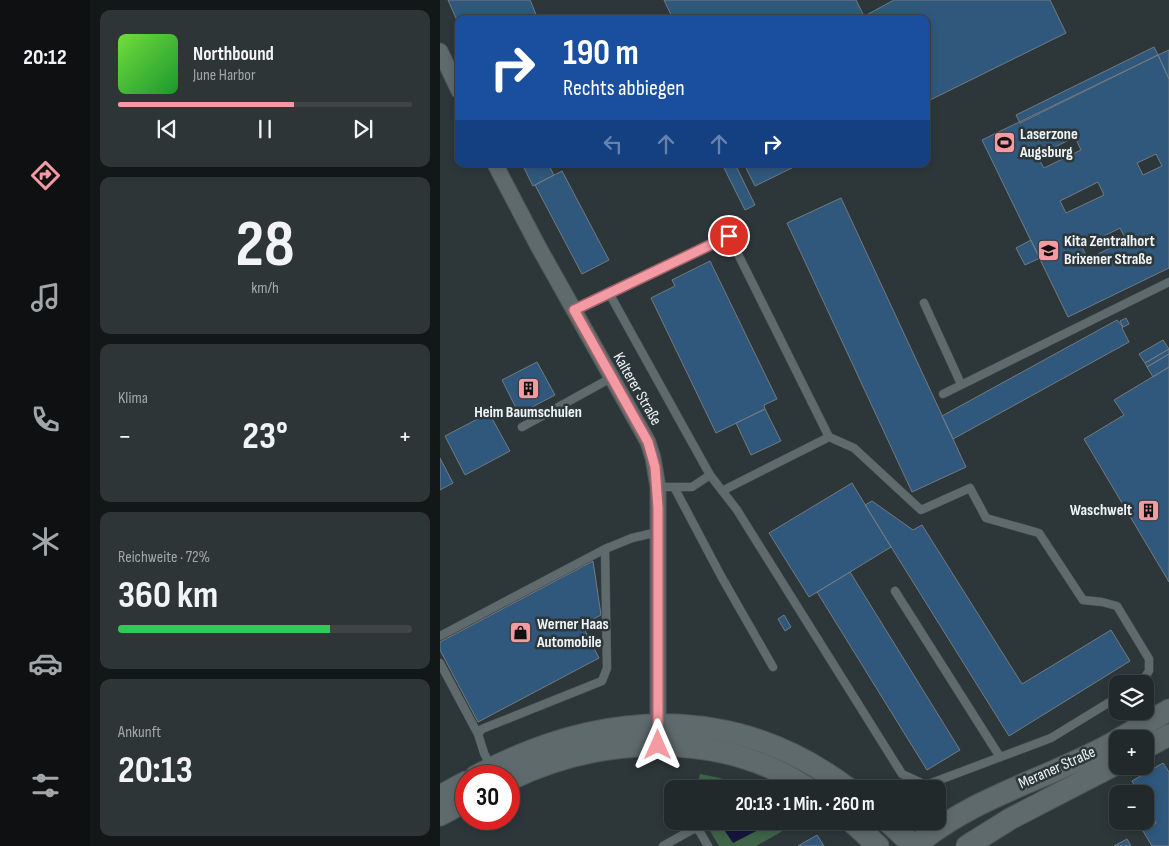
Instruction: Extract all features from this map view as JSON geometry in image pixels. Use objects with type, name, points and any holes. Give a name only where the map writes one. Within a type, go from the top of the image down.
[{"type":"main road","name":"Meraner Straße","points":[[1143,730],[1169,710]]},
{"type":"main road","points":[[520,773],[583,754],[620,748],[687,725],[709,727],[756,738],[801,758],[835,780]]},
{"type":"main road","points":[[658,735],[687,745],[748,760],[784,774],[794,780]]},
{"type":"main road","points":[[1154,743],[1169,735]]},
{"type":"main road","name":"Meraner Straße","points":[[914,846],[934,830],[997,794],[1078,760],[1109,752]]},
{"type":"main road","name":"Meraner Straße","points":[[967,846],[1109,755]]},
{"type":"main road","points":[[440,796],[455,788]]},
{"type":"main road","name":"Meraner Straße","points":[[997,794],[1010,820]]},
{"type":"main road","points":[[440,815],[455,807]]},
{"type":"main road","points":[[861,830],[878,846]]},
{"type":"main road","points":[[897,830],[914,846]]},
{"type":"street","points":[[440,51],[455,83]]},
{"type":"street","name":"Kalterer Straße","points":[[497,167],[611,378],[648,442],[653,458],[658,487],[658,735]]},
{"type":"lane","points":[[574,310],[729,236],[830,437],[854,448],[921,510],[970,488],[986,518],[1039,533],[1083,600],[1117,606],[1145,649],[1149,659],[1148,671],[1146,675]]},
{"type":"lane","points":[[943,394],[1169,282]]},
{"type":"lane","points":[[609,293],[710,475],[742,518],[902,774],[926,785],[1051,738],[1109,703]]},
{"type":"lane","points":[[924,303],[962,384]]},
{"type":"lane","points":[[522,427],[611,378]]},
{"type":"lane","points":[[722,490],[830,437]]},
{"type":"lane","points":[[658,487],[692,487],[710,475]]},
{"type":"lane","points":[[674,487],[720,576],[773,667]]},
{"type":"lane","points":[[440,636],[605,549],[632,538],[658,532]]},
{"type":"lane","points":[[478,734],[493,724],[602,681],[607,668],[605,549]]},
{"type":"lane","points":[[895,591],[1000,757]]},
{"type":"lane","points":[[440,663],[478,734],[488,765]]},
{"type":"lane","points":[[663,846],[697,827],[708,846]]},
{"type":"green space","points":[[700,774],[726,780],[698,780]]},
{"type":"green space","points":[[709,830],[784,830],[756,846],[719,846]]},
{"type":"shaded area","points":[[724,830],[758,830],[733,843]]},
{"type":"building","points":[[448,0],[530,0],[536,15],[455,15]]},
{"type":"building","points":[[664,0],[856,0],[864,15],[671,15]]},
{"type":"building","points":[[894,0],[1050,0],[1066,33],[930,100],[930,15],[866,15]]},
{"type":"building","points":[[1154,47],[1158,55],[1020,123],[1016,115]]},
{"type":"building","points":[[1169,50],[1169,79],[1158,55]]},
{"type":"building","points":[[1158,55],[1169,79],[1169,268],[1068,317],[982,140]],"holes":[[[1075,137],[1081,150],[1044,168],[1037,156]],[[1156,154],[1162,166],[1143,175],[1137,163]],[[1098,182],[1104,195],[1066,213],[1060,201]],[[1120,228],[1126,240],[1088,259],[1082,247]]]},
{"type":"building","points":[[524,167],[550,167],[554,175],[533,186]]},
{"type":"building","points":[[724,167],[736,167],[755,205],[745,210]]},
{"type":"building","points":[[746,167],[794,167],[755,186]]},
{"type":"building","points":[[562,171],[609,260],[582,274],[535,185]]},
{"type":"building","points":[[841,198],[966,467],[912,492],[787,223]]},
{"type":"building","points":[[1031,240],[1040,258],[1025,265],[1016,248]]},
{"type":"building","points":[[710,261],[777,399],[764,405],[765,409],[716,433],[651,298],[675,286],[672,280]]},
{"type":"building","points":[[1126,318],[1129,324],[1123,327],[1120,321]]},
{"type":"building","points":[[1117,320],[1123,327],[1129,342],[953,439],[942,416]]},
{"type":"building","points":[[1163,340],[1169,349],[1145,363],[1139,354]]},
{"type":"building","points":[[1169,349],[1169,354],[1147,367],[1145,363]]},
{"type":"building","points":[[1169,354],[1169,367],[1153,377],[1147,367]]},
{"type":"building","name":"Heim Baumschulen","points":[[537,362],[555,395],[519,414],[502,380]]},
{"type":"building","name":"Waschwelt","points":[[1169,367],[1169,582],[1084,439],[1124,415],[1114,400]]},
{"type":"building","points":[[765,409],[781,441],[751,455],[736,423]]},
{"type":"building","points":[[489,413],[510,451],[465,475],[445,436]]},
{"type":"building","points":[[440,458],[453,483],[440,490]]},
{"type":"building","points":[[852,483],[891,547],[809,597],[769,533]]},
{"type":"building","points":[[872,501],[913,530],[922,525],[1022,684],[1111,630],[1130,661],[1009,736],[865,505]]},
{"type":"building","name":"Werner Haas Automobile","points":[[593,561],[601,615],[582,625],[599,658],[478,722],[440,650],[440,642]]},
{"type":"building","points":[[850,572],[960,750],[927,770],[817,592]]},
{"type":"building","points":[[784,615],[791,627],[785,631],[778,619]]},
{"type":"building","points":[[1163,763],[1169,772],[1169,846],[1152,846],[1143,831],[1154,830],[1154,824],[1156,823],[1154,820],[1154,785],[1134,785],[1132,781],[1142,775],[1154,775],[1154,768]]},
{"type":"building","points":[[817,835],[824,846],[798,846]]},
{"type":"building","points":[[1127,839],[1131,846],[1114,846]]},
{"type":"place","name":"Laserzone Augsburg","points":[[1004,143]]},
{"type":"place","name":"Kita Zentralhort Brixener Straße","points":[[1048,250]]},
{"type":"place","name":"Heim Baumschulen","points":[[528,388]]},
{"type":"place","name":"Waschwelt","points":[[1148,510]]},
{"type":"place","name":"Werner Haas Automobile","points":[[521,633]]},
{"type":"route","points":[[658,745],[658,487],[655,467],[648,442],[574,310],[729,236]]}]
